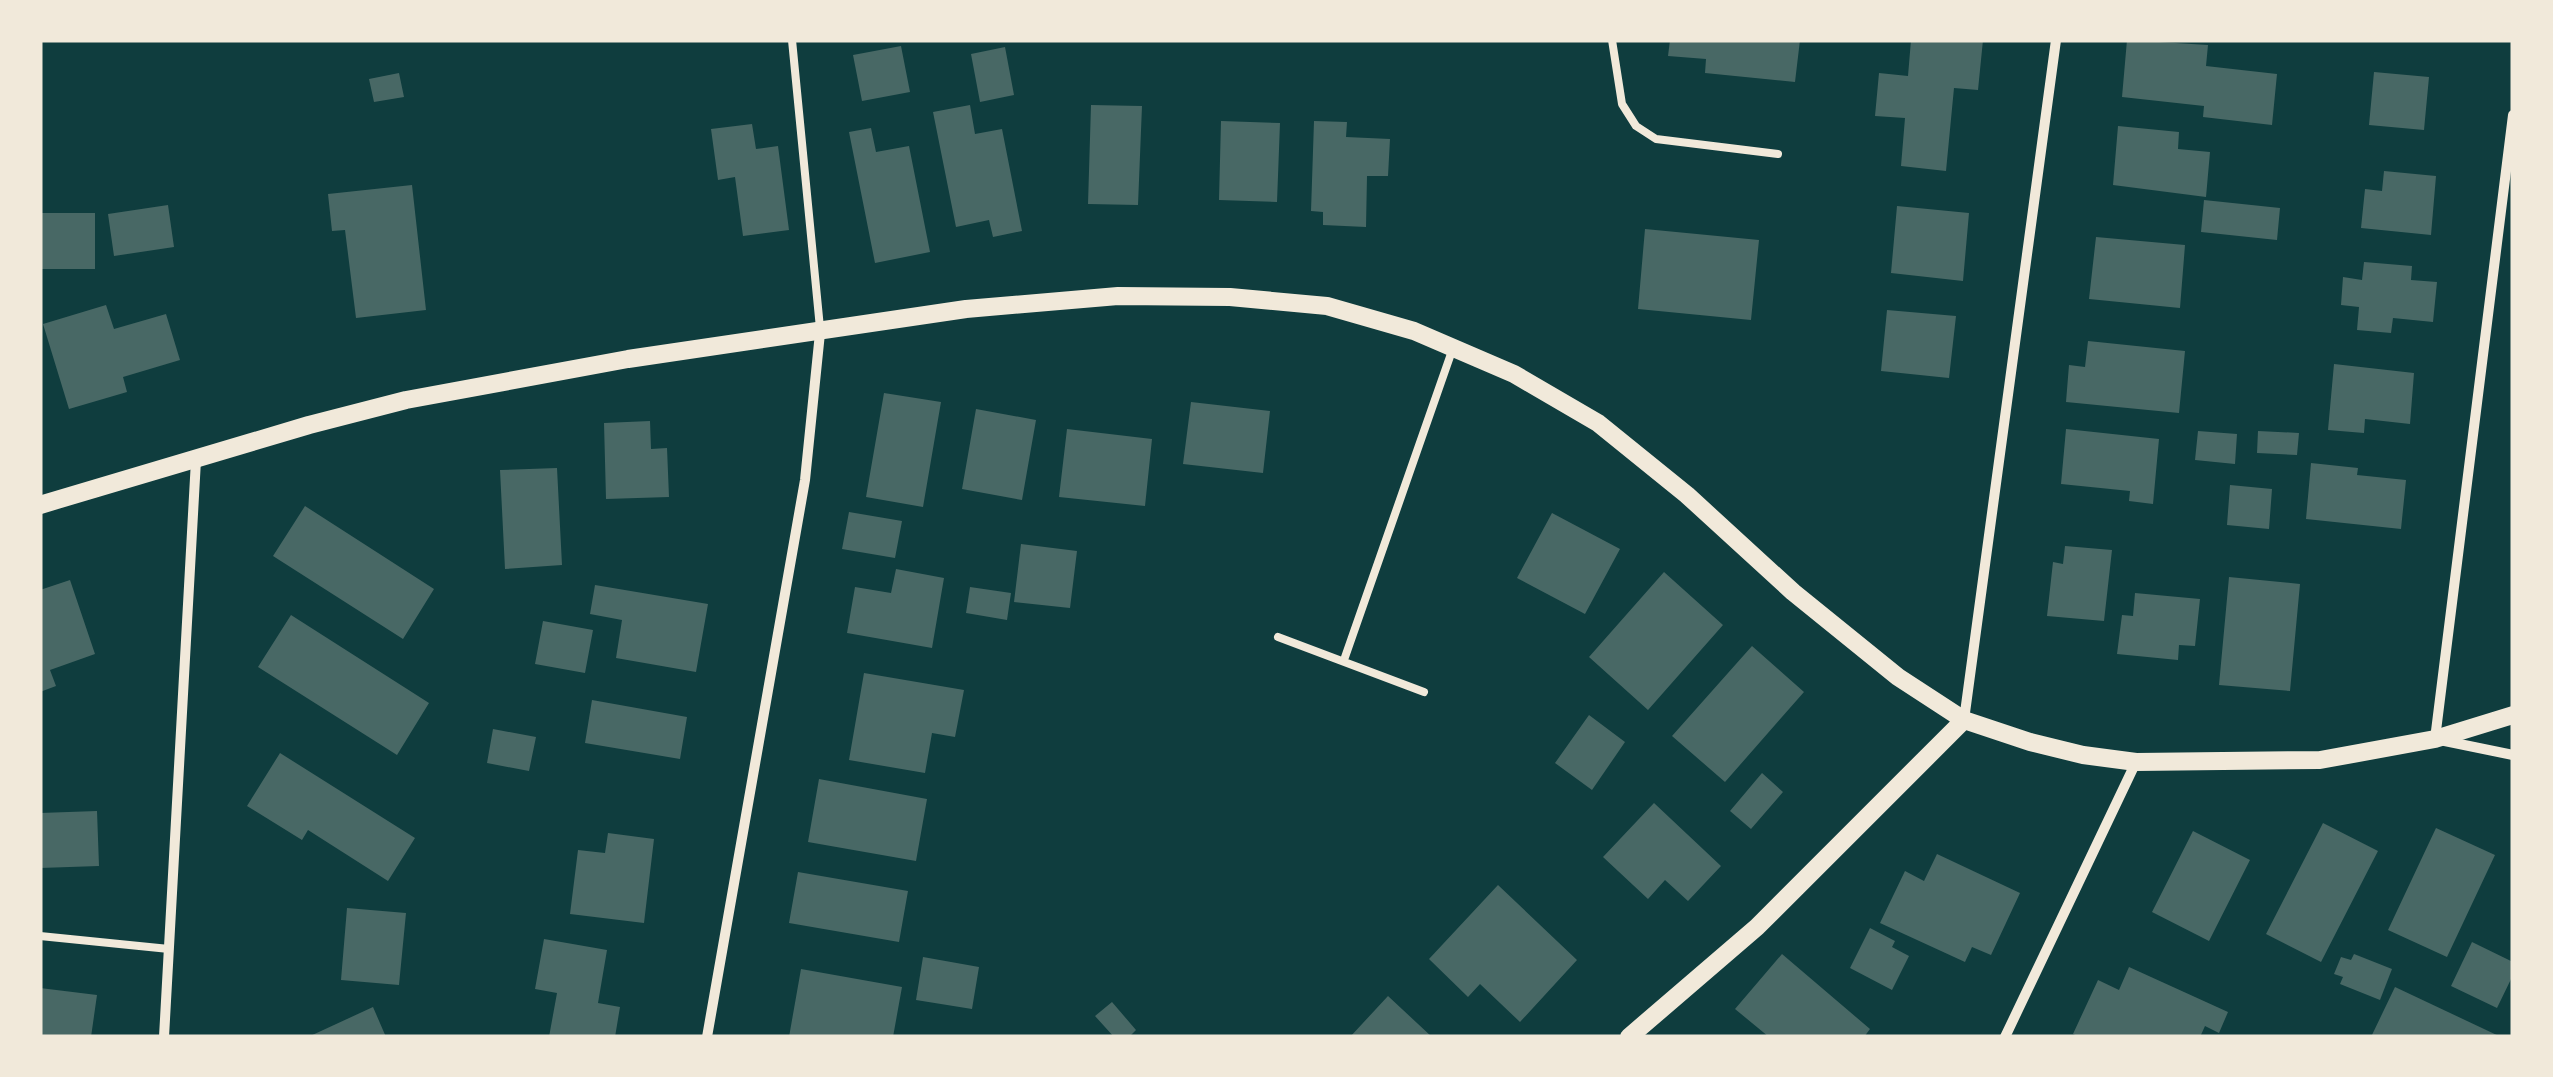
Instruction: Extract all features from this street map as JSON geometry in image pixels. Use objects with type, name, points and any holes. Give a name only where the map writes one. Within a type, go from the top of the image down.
[{"type":"street","points":[[1628,1037],[1757,928],[1964,720],[2056,40]]},
{"type":"street","points":[[2436,740],[2513,115]]},
{"type":"street","points":[[40,505],[406,400],[628,359],[966,309],[1118,296],[1230,297],[1327,306],[1414,331],[1514,374],[1598,423],[1687,494],[1793,592],[1898,678],[1964,720],[2048,746],[2136,762],[2320,760],[2436,740],[2513,714]]},
{"type":"street","points":[[706,1037],[805,480],[820,333]]},
{"type":"street","points":[[164,1037],[196,460]]},
{"type":"street","points":[[2436,740],[2513,755]]},
{"type":"street","points":[[2005,1037],[2136,762]]},
{"type":"lane","points":[[792,40],[820,333]]},
{"type":"lane","points":[[1612,40],[1622,104],[1636,126],[1656,139],[1778,154]]},
{"type":"lane","points":[[1344,660],[1453,348]]},
{"type":"lane","points":[[1278,637],[1424,692]]},
{"type":"lane","points":[[40,936],[169,949]]},
{"type":"building","points":[[1670,40],[1800,40],[1795,82],[1705,73],[1706,59],[1668,56]]},
{"type":"building","points":[[1911,40],[1983,40],[1978,90],[1954,88],[1946,171],[1901,166],[1905,118],[1875,116],[1879,73],[1908,76]]},
{"type":"building","points":[[2127,40],[2208,45],[2206,66],[2277,74],[2272,125],[2203,117],[2204,106],[2122,97]]},
{"type":"building","points":[[901,46],[910,92],[862,101],[853,55]]},
{"type":"building","points":[[1005,47],[1014,95],[980,102],[971,54]]},
{"type":"building","points":[[2374,72],[2429,77],[2424,130],[2369,125]]},
{"type":"building","points":[[399,73],[404,97],[374,102],[369,79]]},
{"type":"building","points":[[970,105],[975,134],[1002,129],[1022,231],[993,237],[989,220],[956,227],[933,112]]},
{"type":"building","points":[[1091,105],[1142,106],[1138,205],[1088,204]]},
{"type":"building","points":[[1221,121],[1280,123],[1277,202],[1219,200]]},
{"type":"building","points":[[1314,121],[1347,122],[1346,137],[1390,139],[1388,176],[1367,176],[1366,227],[1323,225],[1323,212],[1311,211]]},
{"type":"building","points":[[752,124],[756,149],[778,146],[789,230],[743,236],[735,177],[718,180],[711,129]]},
{"type":"building","points":[[2118,126],[2179,132],[2178,149],[2210,152],[2206,197],[2113,185]]},
{"type":"building","points":[[871,128],[876,152],[909,146],[930,252],[875,263],[849,132]]},
{"type":"building","points":[[2384,171],[2436,176],[2431,235],[2361,228],[2365,189],[2382,191]]},
{"type":"building","points":[[412,185],[426,310],[356,318],[345,230],[332,231],[328,194]]},
{"type":"building","points":[[2204,200],[2280,208],[2277,240],[2201,232]]},
{"type":"building","points":[[168,205],[174,247],[114,256],[108,214]]},
{"type":"building","points":[[1897,206],[1969,213],[1963,281],[1891,273]]},
{"type":"building","points":[[40,213],[95,213],[95,269],[40,269]]},
{"type":"building","points":[[1645,229],[1759,240],[1751,320],[1638,309]]},
{"type":"building","points":[[2096,237],[2185,245],[2180,308],[2089,299]]},
{"type":"building","points":[[2364,262],[2412,266],[2411,280],[2437,282],[2433,322],[2393,318],[2391,333],[2357,330],[2359,307],[2341,305],[2343,277],[2362,280]]},
{"type":"building","points":[[106,305],[114,329],[166,314],[180,360],[123,377],[127,392],[69,409],[43,324]]},
{"type":"building","points":[[1887,310],[1956,316],[1949,378],[1881,371]]},
{"type":"building","points":[[2088,341],[2185,351],[2179,413],[2066,402],[2069,365],[2085,367]]},
{"type":"building","points":[[2334,364],[2414,373],[2410,424],[2365,419],[2364,433],[2328,430]]},
{"type":"building","points":[[884,393],[941,402],[923,507],[866,497]]},
{"type":"building","points":[[1191,402],[1270,411],[1263,473],[1183,464]]},
{"type":"building","points":[[976,409],[1036,420],[1022,500],[962,489]]},
{"type":"building","points":[[650,421],[651,449],[667,448],[669,497],[606,499],[604,423]]},
{"type":"building","points":[[1067,429],[1152,439],[1145,506],[1059,497]]},
{"type":"building","points":[[2066,429],[2159,439],[2153,504],[2129,501],[2130,491],[2061,484]]},
{"type":"building","points":[[2198,431],[2237,434],[2235,464],[2195,460]]},
{"type":"building","points":[[2258,431],[2299,433],[2297,455],[2257,453]]},
{"type":"building","points":[[2311,463],[2358,468],[2357,475],[2406,480],[2401,529],[2306,519]]},
{"type":"building","points":[[557,468],[562,565],[505,569],[500,470]]},
{"type":"building","points":[[2230,485],[2272,489],[2269,529],[2227,525]]},
{"type":"building","points":[[305,506],[434,589],[403,639],[273,556]]},
{"type":"building","points":[[849,512],[902,521],[895,558],[842,549]]},
{"type":"building","points":[[1552,513],[1620,549],[1585,614],[1517,578]]},
{"type":"building","points":[[1021,544],[1077,551],[1070,608],[1014,602]]},
{"type":"building","points":[[2065,546],[2112,550],[2104,621],[2047,616],[2053,562],[2063,564]]},
{"type":"building","points":[[896,569],[944,578],[932,648],[847,633],[855,587],[891,593]]},
{"type":"building","points":[[1664,572],[1723,625],[1648,710],[1589,657]]},
{"type":"building","points":[[2229,577],[2300,584],[2290,691],[2219,685]]},
{"type":"building","points":[[70,580],[95,654],[50,670],[56,686],[40,692],[40,590]]},
{"type":"building","points":[[595,585],[708,604],[696,672],[616,658],[622,620],[590,614]]},
{"type":"building","points":[[970,587],[1011,593],[1007,620],[966,613]]},
{"type":"building","points":[[2135,593],[2200,599],[2195,646],[2179,645],[2178,660],[2117,654],[2122,615],[2133,616]]},
{"type":"building","points":[[291,615],[429,703],[397,755],[258,667]]},
{"type":"building","points":[[543,621],[593,630],[585,673],[535,664]]},
{"type":"building","points":[[1752,646],[1804,692],[1725,782],[1672,736]]},
{"type":"building","points":[[864,673],[964,690],[955,737],[932,733],[925,773],[849,760]]},
{"type":"building","points":[[592,700],[687,717],[680,759],[585,743]]},
{"type":"building","points":[[1589,715],[1625,742],[1592,790],[1555,763]]},
{"type":"building","points":[[493,729],[536,737],[529,771],[487,763]]},
{"type":"building","points":[[280,753],[415,838],[388,881],[308,830],[302,840],[247,806]]},
{"type":"building","points":[[1762,773],[1783,792],[1751,829],[1730,811]]},
{"type":"building","points":[[819,779],[927,799],[916,861],[808,842]]},
{"type":"building","points":[[1654,803],[1721,866],[1688,901],[1665,880],[1648,899],[1603,857]]},
{"type":"building","points":[[97,811],[99,866],[40,868],[40,813]]},
{"type":"building","points":[[2323,823],[2378,851],[2321,962],[2266,934]]},
{"type":"building","points":[[2436,828],[2495,855],[2447,957],[2388,930]]},
{"type":"building","points":[[2193,831],[2250,860],[2209,941],[2152,912]]},
{"type":"building","points":[[608,833],[654,839],[644,923],[570,914],[578,850],[605,853]]},
{"type":"building","points":[[1937,854],[2020,893],[1991,955],[1972,947],[1965,962],[1880,923],[1905,871],[1924,881]]},
{"type":"building","points":[[798,872],[908,891],[899,942],[789,923]]},
{"type":"building","points":[[1498,885],[1577,960],[1520,1022],[1480,984],[1468,997],[1429,959]]},
{"type":"building","points":[[347,908],[406,913],[399,985],[341,980]]},
{"type":"building","points":[[1870,928],[1895,941],[1892,947],[1909,956],[1892,990],[1850,968]]},
{"type":"building","points":[[544,939],[607,950],[598,1003],[620,1007],[615,1037],[549,1037],[557,993],[535,989]]},
{"type":"building","points":[[2472,942],[2513,962],[2513,975],[2497,1008],[2451,986]]},
{"type":"building","points":[[1782,954],[1870,1029],[1864,1037],[1769,1037],[1735,1009]]},
{"type":"building","points":[[2354,954],[2392,969],[2380,1000],[2340,984],[2343,977],[2334,974],[2341,957],[2351,960]]},
{"type":"building","points":[[923,957],[979,967],[972,1009],[916,1000]]},
{"type":"building","points":[[2129,967],[2228,1012],[2219,1033],[2205,1026],[2200,1037],[2073,1034],[2098,980],[2119,990]]},
{"type":"building","points":[[801,969],[902,987],[893,1037],[789,1037]]},
{"type":"building","points":[[2395,987],[2501,1037],[2371,1037]]},
{"type":"building","points":[[40,988],[97,995],[91,1037],[40,1037]]},
{"type":"building","points":[[1388,996],[1432,1037],[1350,1037]]},
{"type":"building","points":[[1112,1002],[1136,1030],[1129,1037],[1114,1037],[1095,1016]]},
{"type":"building","points":[[373,1007],[386,1037],[308,1037]]}]
